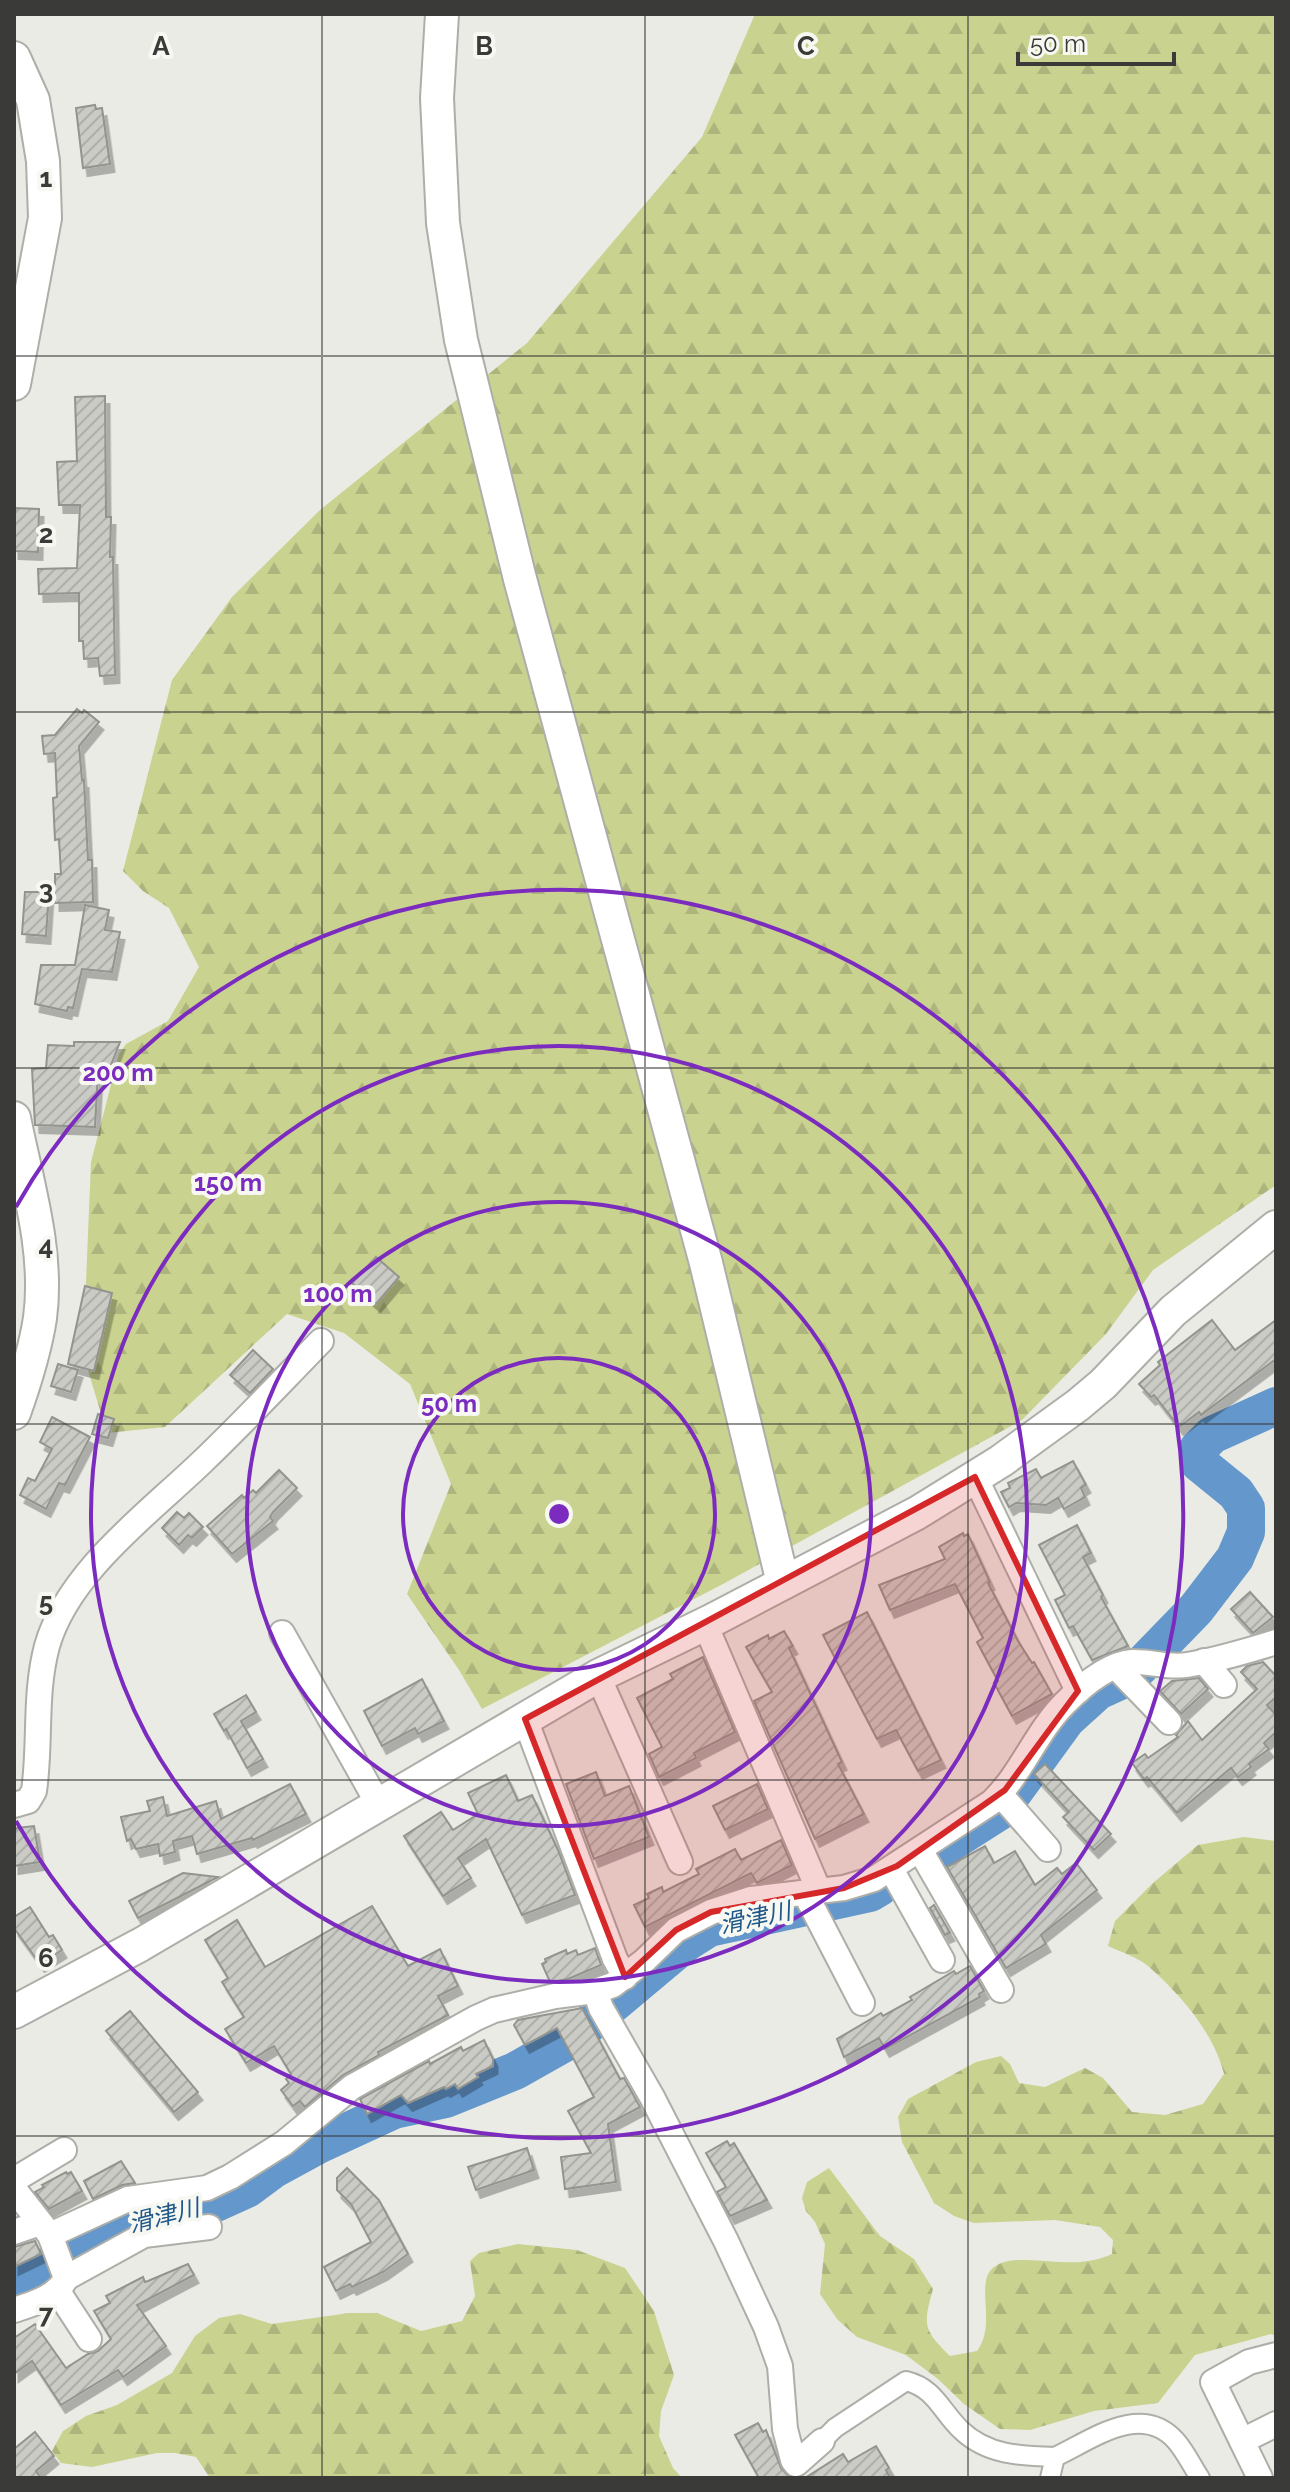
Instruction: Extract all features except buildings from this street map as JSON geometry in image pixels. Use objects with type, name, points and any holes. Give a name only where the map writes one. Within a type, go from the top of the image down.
[{"type":"street","points":[[442,14],[437,98],[443,223],[464,353],[524,594],[706,1263],[783,1583]]},
{"type":"street","points":[[14,58],[33,100],[43,161],[45,218],[14,384]]},
{"type":"street","points":[[14,1118],[41,1272],[40,1317],[28,1374],[14,1413]]},
{"type":"street","points":[[14,2012],[140,1945],[598,1676],[917,1513],[975,1477],[1029,1442],[1103,1384],[1173,1311],[1276,1227]]},
{"type":"street","points":[[14,1805],[28,1801],[34,1791],[37,1703],[47,1647],[56,1622],[67,1605],[99,1560],[203,1462],[321,1341]]},
{"type":"street","points":[[975,1477],[1078,1691]]},
{"type":"street","points":[[705,1624],[812,1892],[862,2003]]},
{"type":"street","points":[[282,1633],[379,1805]]},
{"type":"street","points":[[14,2232],[128,2199],[207,2188],[284,2143],[352,2087],[476,2018],[494,2010],[555,1996],[595,1991],[625,1977],[688,1922],[751,1899],[844,1888],[874,1879],[1000,1794],[1015,1776],[1046,1725],[1087,1682],[1116,1667],[1131,1662],[1174,1665],[1204,1661],[1276,1642]]},
{"type":"street","points":[[1204,1661],[1224,1685]]},
{"type":"street","points":[[1116,1667],[1169,1722]]},
{"type":"street","points":[[598,1676],[680,1862]]},
{"type":"street","points":[[525,1719],[615,1959],[625,1977]]},
{"type":"street","points":[[1000,1794],[1048,1849]]},
{"type":"street","points":[[920,1850],[1001,1990]]},
{"type":"street","points":[[891,1869],[942,1960]]},
{"type":"street","points":[[595,1991],[601,2008],[652,2097],[740,2269],[766,2327],[780,2366],[785,2429],[796,2464],[835,2428],[906,2381],[919,2384],[931,2392],[958,2428],[974,2441],[1009,2454],[1055,2457],[1116,2427],[1141,2422],[1175,2440],[1200,2478]]},
{"type":"street","points":[[14,2180],[64,2150]]},
{"type":"street","points":[[14,2189],[37,2225],[89,2339]]},
{"type":"street","points":[[14,2310],[144,2235],[209,2227]]},
{"type":"street","points":[[1260,2478],[1213,2382],[1249,2362],[1276,2355]]},
{"type":"street","points":[[1242,2441],[1276,2424]]},
{"type":"street","points":[[1050,2478],[1055,2457]]},
{"type":"highlighted area","points":[[975,1477],[1078,1691],[1005,1790],[897,1866],[844,1888],[711,1912],[676,1930],[625,1977],[525,1719]]},
{"type":"green space","points":[[755,14],[1276,14],[1276,1185],[1153,1270],[1106,1334],[1022,1420],[723,1584],[482,1709],[407,1594],[451,1484],[410,1384],[344,1333],[287,1314],[165,1427],[107,1433],[83,1354],[91,1162],[119,1054],[126,1044],[168,1021],[199,967],[169,908],[143,891],[123,871],[172,680],[232,597],[320,510],[527,343],[702,137]]},
{"type":"green space","points":[[1244,1837],[1276,1841],[1276,2336],[1271,2334],[1195,2355],[1158,2403],[1094,2411],[1030,2430],[1000,2429],[964,2404],[906,2355],[857,2337],[837,2319],[820,2294],[825,2244],[802,2198],[807,2182],[829,2168],[880,2236],[914,2259],[933,2289],[927,2319],[930,2333],[950,2356],[977,2351],[984,2337],[985,2291],[993,2268],[1005,2262],[1081,2262],[1112,2254],[1113,2240],[1100,2227],[1055,2220],[974,2223],[954,2216],[934,2203],[902,2142],[898,2117],[908,2099],[976,2062],[1001,2056],[1010,2064],[1019,2083],[1045,2087],[1085,2068],[1103,2078],[1132,2112],[1165,2115],[1203,2104],[1224,2074],[1204,2029],[1172,1989],[1148,1966],[1108,1946],[1115,1921],[1198,1845]]},
{"type":"green space","points":[[518,2244],[577,2250],[625,2268],[654,2311],[674,2375],[661,2411],[659,2436],[673,2468],[682,2478],[210,2478],[196,2457],[175,2453],[157,2453],[92,2467],[61,2463],[52,2451],[63,2431],[86,2416],[117,2405],[172,2373],[195,2336],[219,2318],[240,2314],[272,2324],[349,2313],[377,2313],[421,2331],[462,2321],[475,2296],[470,2261],[479,2253]]},
{"type":"waterway","name":"滑津川","points":[[939,1850],[1000,1811],[1066,1720],[1098,1691],[1131,1676],[1196,1609],[1235,1558],[1246,1532],[1246,1508],[1236,1493],[1199,1463],[1198,1449],[1212,1435],[1276,1406]]},
{"type":"waterway","name":"滑津川","points":[[14,2292],[96,2233],[117,2224],[216,2203],[247,2189],[274,2169],[318,2145],[394,2110],[446,2099],[515,2071],[570,2040],[687,1942],[709,1928],[870,1893],[880,1887]]}]
